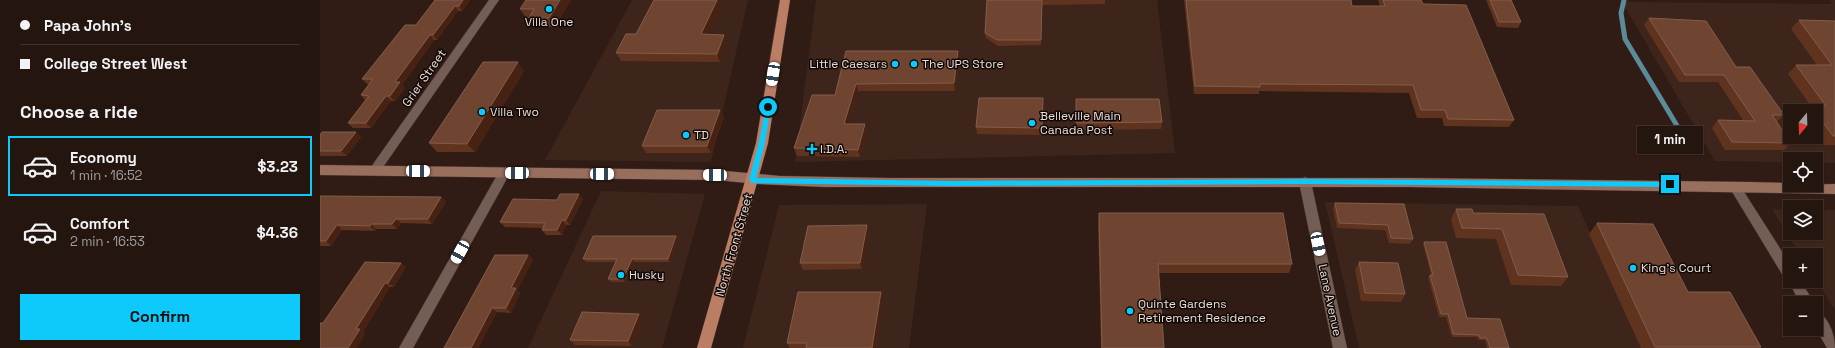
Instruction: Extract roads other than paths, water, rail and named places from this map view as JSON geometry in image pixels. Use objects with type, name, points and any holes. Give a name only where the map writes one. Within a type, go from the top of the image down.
[{"type":"main road","name":"North Front Street","points":[[704,348],[762,142],[785,0]]},
{"type":"main road","points":[[320,170],[715,175],[752,180],[951,184],[1305,182],[1678,184],[1835,189]]},
{"type":"street","name":"Grier Street","points":[[376,170],[494,0]]},
{"type":"street","points":[[406,348],[504,173]]},
{"type":"street","name":"Lane Avenue","points":[[1305,182],[1340,348]]},
{"type":"street","points":[[1735,187],[1783,264]]},
{"type":"street","points":[[1823,328],[1835,348]]},
{"type":"waterway","points":[[1624,0],[1621,13],[1625,39],[1688,144]]},
{"type":"place","name":"Villa One","points":[[549,9]]},
{"type":"place","name":"Little Caesars","points":[[895,64]]},
{"type":"place","name":"The UPS Store","points":[[914,64]]},
{"type":"place","name":"Villa Two","points":[[482,112]]},
{"type":"place","name":"Belleville Main Canada Post","points":[[1032,123]]},
{"type":"place","name":"TD","points":[[686,135]]},
{"type":"place","name":"I.D.A.","points":[[812,149]]},
{"type":"place","name":"King's Court","points":[[1633,268]]},
{"type":"place","name":"Husky","points":[[621,275]]},
{"type":"place","name":"Quinte Gardens Retirement Residence","points":[[1130,311]]}]
